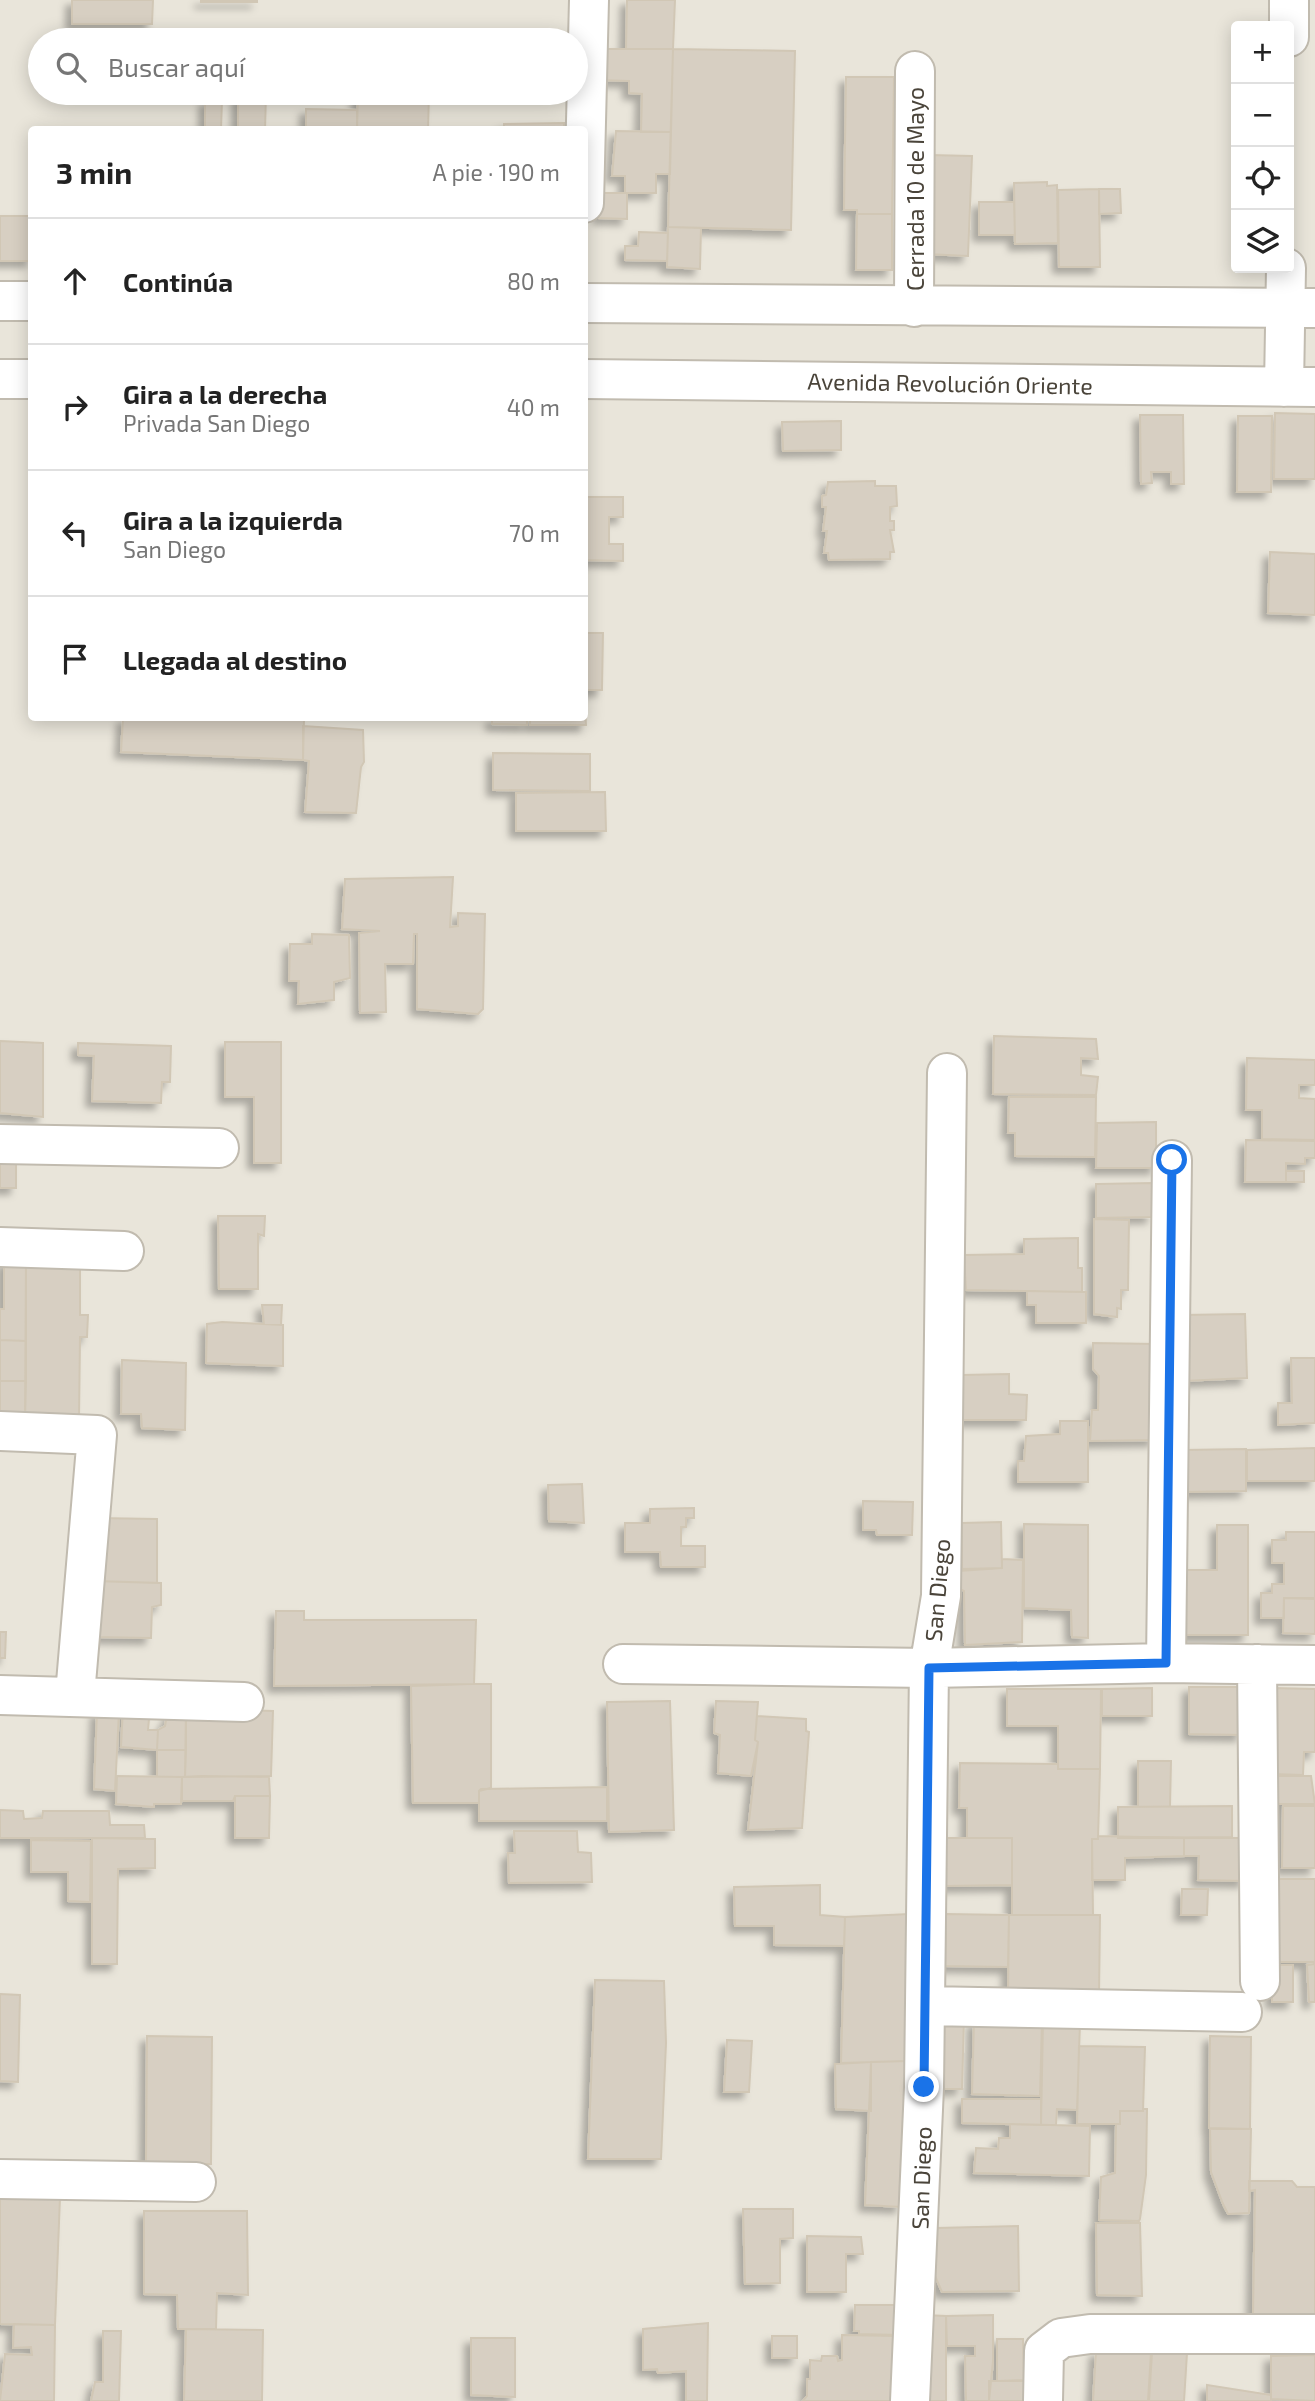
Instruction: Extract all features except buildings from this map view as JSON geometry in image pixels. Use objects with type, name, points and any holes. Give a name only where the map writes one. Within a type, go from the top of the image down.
[{"type":"street","points":[[588,41],[589,0]]},
{"type":"street","points":[[1289,0],[1289,21]]},
{"type":"street","name":"Cerrada 10 de Mayo","points":[[914,307],[915,71]]},
{"type":"street","points":[[586,105],[586,126]]},
{"type":"street","points":[[1288,273],[1300,308],[1300,387]]},
{"type":"street","points":[[0,301],[28,301]]},
{"type":"street","points":[[588,303],[1300,308]]},
{"type":"street","points":[[0,379],[28,379]]},
{"type":"street","name":"Avenida Revolución Oriente","points":[[588,379],[1300,387]]},
{"type":"street","name":"San Diego","points":[[910,2401],[926,2007],[929,1668],[941,1596],[947,1073]]},
{"type":"street","points":[[0,1144],[219,1148]]},
{"type":"street","points":[[1166,1663],[1172,1160]]},
{"type":"street","points":[[0,1247],[124,1251]]},
{"type":"street","points":[[0,1431],[97,1435],[75,1695]]},
{"type":"street","points":[[623,1664],[929,1668],[1166,1663],[1315,1665]]},
{"type":"street","points":[[926,2007],[1251,1997],[1257,1664]]},
{"type":"street","points":[[0,1695],[75,1695],[244,1702]]},
{"type":"street","points":[[0,2179],[196,2182]]},
{"type":"street","points":[[1043,2401],[1044,2351],[1061,2338],[1090,2334],[1315,2334]]},
{"type":"shaded area","points":[[0,0],[1315,0],[1315,2401],[0,2401]]},
{"type":"route","points":[[924,2087],[929,1668],[1166,1663],[1172,1160]]}]
